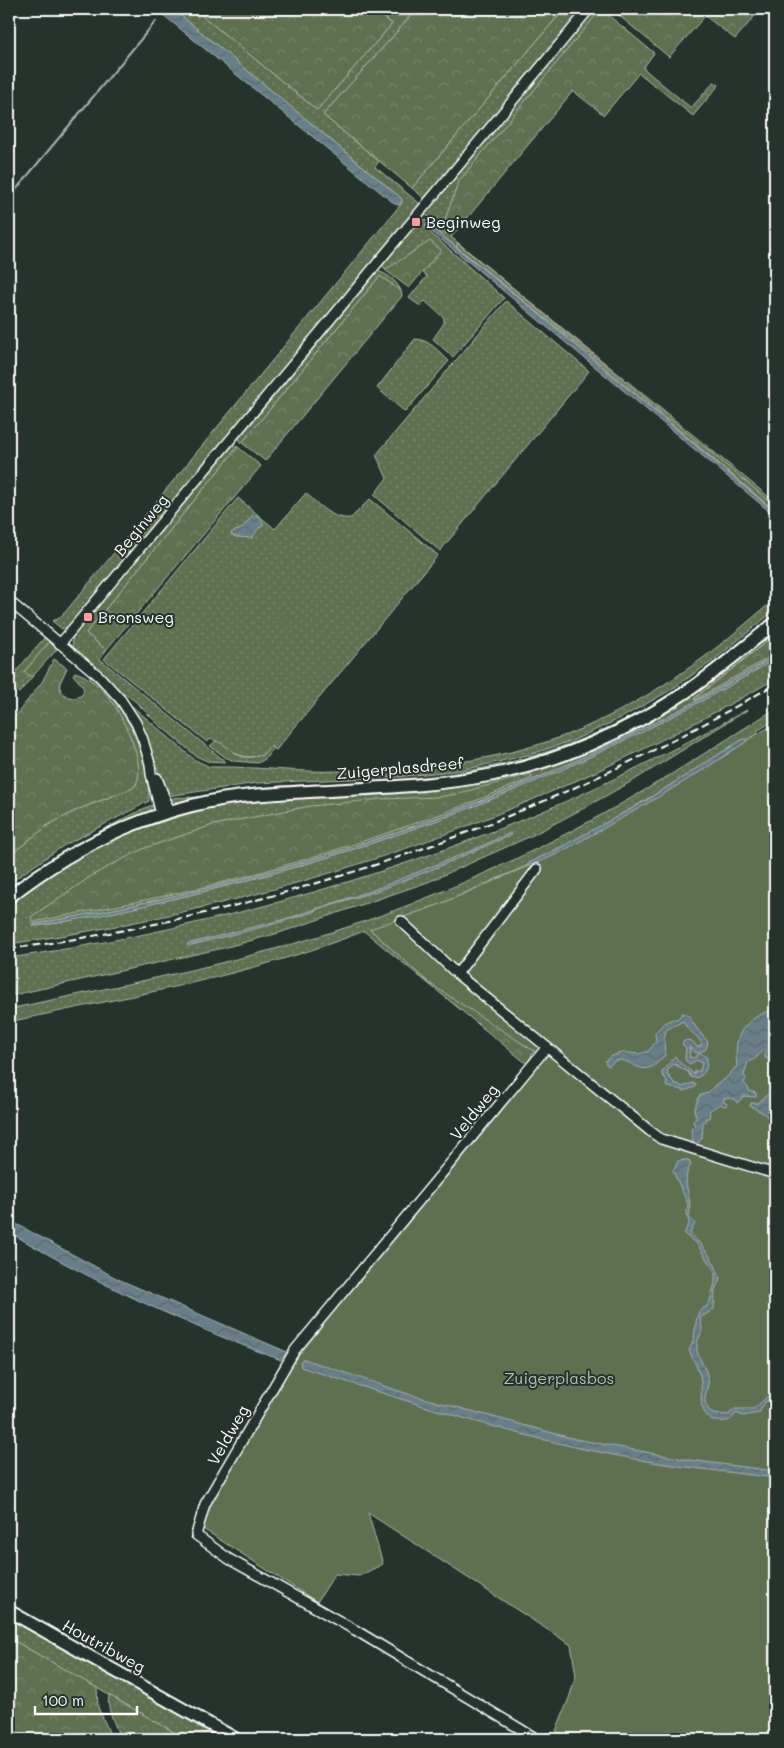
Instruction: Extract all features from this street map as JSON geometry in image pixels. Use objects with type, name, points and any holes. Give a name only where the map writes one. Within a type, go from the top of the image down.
[{"type":"main road","name":"Zuigerplasdreef","points":[[9,897],[67,856],[104,836],[165,814],[214,801],[255,795],[444,782],[491,775],[562,755],[647,716],[684,693],[721,667],[775,622]]},
{"type":"main road","name":"Houtribweg","points":[[9,1611],[236,1739]]},
{"type":"street","name":"Beginweg","points":[[60,644],[589,9]]},
{"type":"street","points":[[9,601],[99,676],[121,700],[138,727],[150,764],[156,773],[165,814]]},
{"type":"street","points":[[458,974],[537,869]]},
{"type":"street","points":[[401,921],[458,974],[650,1132],[661,1139],[775,1174]]},
{"type":"street","name":"Veldweg","points":[[537,1739],[364,1635],[228,1559],[196,1535],[205,1504],[295,1350],[547,1047]]},
{"type":"green space","points":[[173,9],[194,9],[317,110],[392,24],[374,9],[390,9],[399,16],[406,9],[417,9],[323,115],[379,161],[375,167],[419,203],[418,208],[73,624],[62,629],[52,621],[58,619],[67,610],[401,204],[401,198]]},
{"type":"green space","points":[[194,9],[374,9],[392,24],[317,110]]},
{"type":"green space","points":[[417,9],[564,9],[412,188],[323,115]]},
{"type":"green space","points":[[564,9],[584,9],[427,198],[424,198],[412,188]]},
{"type":"green space","points":[[591,9],[602,9],[459,181],[443,225],[454,234],[451,237],[775,502],[775,512],[533,309],[428,224],[425,228],[504,298],[453,357],[433,339],[444,323],[444,318],[425,301],[420,306],[409,298],[427,276],[422,272],[441,250],[385,270],[382,264],[418,218],[427,220],[439,231],[447,234],[424,213]]},
{"type":"green space","points":[[601,9],[654,53],[643,68],[691,108],[714,82],[719,85],[693,116],[639,73],[604,115],[573,91],[454,234],[443,225],[459,181]]},
{"type":"green space","points":[[611,9],[761,9],[735,39],[705,16],[669,57]]},
{"type":"green space","points":[[430,241],[441,250],[409,288],[385,270]]},
{"type":"green space","points":[[457,243],[775,506],[775,511],[569,337],[457,247]]},
{"type":"green space","points":[[375,271],[391,278],[401,291],[380,276],[242,443],[238,438],[239,433]]},
{"type":"green space","points":[[380,276],[401,291],[402,296],[265,461],[242,443]]},
{"type":"green space","points":[[506,301],[589,371],[440,551],[374,495],[387,478],[376,455]]},
{"type":"green space","points":[[415,339],[425,341],[449,361],[405,412],[377,388]]},
{"type":"green space","points":[[228,446],[238,447],[86,633],[106,650],[100,659],[226,762],[207,761],[196,756],[156,722],[135,701],[114,686],[73,647],[72,637]]},
{"type":"green space","points":[[238,447],[261,466],[106,650],[86,633]]},
{"type":"green space","points":[[306,493],[326,511],[344,518],[351,518],[370,499],[438,555],[276,750],[270,746],[263,755],[246,757],[211,739],[207,742],[104,659],[238,498],[275,529]]},
{"type":"green space","points":[[775,599],[775,610],[714,660],[669,691],[621,718],[574,740],[532,754],[463,770],[397,777],[257,783],[167,796],[147,739],[126,701],[195,760],[210,767],[326,771],[387,769],[454,763],[541,744],[584,728],[625,708],[695,664]]},
{"type":"green space","points":[[775,615],[775,617],[709,671],[652,708],[604,733],[542,757],[479,773],[180,803],[169,799],[199,797],[270,787],[415,778],[489,767],[525,758],[595,734],[663,698],[707,669]]},
{"type":"green space","points":[[775,628],[775,635],[695,698],[695,700],[775,654],[775,656],[689,705],[601,749],[510,789],[418,825],[324,856],[228,883],[132,905],[34,924],[33,926],[59,923],[190,895],[343,853],[417,827],[491,799],[635,735],[775,659],[775,679],[684,729],[592,773],[499,813],[405,849],[309,879],[212,905],[112,927],[9,944],[9,901],[38,880],[89,851],[136,830],[245,799],[422,788],[588,749]]},
{"type":"green space","points":[[775,635],[775,654],[694,699]]},
{"type":"green space","points":[[44,638],[49,642],[25,672],[32,677],[19,693],[11,686],[9,689],[9,680]]},
{"type":"green space","points":[[49,642],[57,649],[32,677],[24,672]]},
{"type":"green space","points":[[54,659],[67,668],[60,683],[61,692],[74,698],[82,695],[84,690],[73,675],[75,672],[95,683],[111,700],[128,730],[133,744],[139,769],[138,780],[133,788],[79,809],[48,825],[9,856],[9,724],[42,682]]},
{"type":"green space","points":[[90,676],[115,702],[133,732],[145,766],[149,801],[63,846],[9,883],[9,856],[48,825],[79,809],[133,788],[137,784],[110,699],[90,679]]},
{"type":"green space","points":[[775,709],[775,720],[757,731],[759,734],[775,724],[775,728],[644,805],[687,779],[732,746],[632,808],[526,866],[438,905],[394,921],[436,966],[424,980],[364,931],[278,961],[233,973],[9,1022],[9,1009],[246,957],[339,930],[437,894],[515,859],[614,808]]},
{"type":"green space","points":[[747,710],[636,779],[584,808],[531,836],[428,882],[279,933],[223,948],[9,996],[9,958],[78,947],[212,919],[344,883],[410,862],[474,839],[566,801],[644,764]]},
{"type":"green space","name":"Zuigerplasbos","points":[[775,724],[775,1739],[569,1739],[556,1731],[576,1676],[571,1645],[368,1513],[383,1564],[359,1576],[335,1574],[317,1602],[200,1527],[201,1514],[244,1447],[282,1376],[540,1055],[429,983],[370,929],[438,905],[558,853],[644,805]]},
{"type":"green space","points":[[216,741],[236,754],[246,757],[262,755],[270,746],[274,748],[265,759],[258,763],[234,761],[210,746]]},
{"type":"green space","points":[[531,774],[532,778],[451,810],[327,853],[243,877],[138,902],[33,922],[31,917],[93,875],[117,862],[145,848],[213,825],[310,806],[382,799],[438,797]]},
{"type":"green space","points":[[155,804],[147,813],[9,892],[9,889],[73,845]]},
{"type":"green space","points":[[436,966],[535,1049],[527,1064],[424,980]]},
{"type":"green space","points":[[9,1618],[223,1739],[186,1739],[9,1638]]},
{"type":"green space","points":[[9,1638],[97,1688],[98,1707],[112,1739],[9,1739]]},
{"type":"green space","points":[[109,1695],[186,1739],[120,1739],[110,1712]]},
{"type":"water","points":[[156,9],[173,9],[401,198],[402,202],[399,205],[395,204]]},
{"type":"water","points":[[427,224],[533,309],[775,512],[775,516],[425,226]]},
{"type":"water","points":[[253,515],[261,518],[263,526],[258,529],[252,538],[231,535],[232,532],[241,529]]},
{"type":"water","points":[[775,656],[775,659],[709,697],[642,732],[505,794],[434,821],[363,846],[217,888],[102,915],[33,926],[34,924],[132,905],[228,883],[324,856],[418,825],[510,789],[601,749],[689,705]]},
{"type":"water","points":[[743,739],[747,741],[649,803],[557,854],[526,866],[642,803]]},
{"type":"water","points":[[510,833],[511,835],[380,890],[270,925],[188,946],[187,944],[289,918],[376,889]]},
{"type":"water","points":[[770,1010],[775,1010],[775,1017],[769,1020],[771,1023],[775,1023],[775,1034],[770,1035],[770,1037],[772,1040],[775,1036],[775,1040],[768,1047],[775,1049],[775,1057],[765,1058],[765,1051],[763,1050],[756,1058],[748,1062],[744,1075],[746,1078],[744,1083],[749,1091],[756,1093],[756,1097],[744,1096],[737,1103],[734,1098],[732,1100],[730,1098],[724,1099],[723,1102],[727,1105],[720,1104],[710,1110],[709,1118],[705,1118],[706,1121],[703,1122],[702,1138],[698,1143],[693,1144],[691,1129],[695,1126],[693,1121],[697,1118],[694,1111],[699,1096],[709,1092],[737,1066],[738,1038],[742,1031],[752,1019]]},
{"type":"water","points":[[683,1013],[690,1017],[708,1042],[706,1049],[699,1053],[689,1047],[689,1057],[695,1058],[698,1054],[702,1054],[707,1058],[707,1065],[703,1073],[695,1078],[674,1064],[668,1069],[667,1074],[675,1084],[682,1087],[693,1083],[696,1085],[695,1087],[684,1091],[668,1087],[666,1086],[667,1080],[662,1075],[662,1072],[675,1056],[694,1075],[695,1071],[700,1071],[702,1063],[697,1060],[690,1064],[685,1060],[686,1048],[682,1044],[684,1041],[691,1040],[697,1047],[702,1044],[683,1021],[666,1030],[664,1040],[665,1055],[654,1066],[643,1068],[619,1060],[609,1066],[606,1064],[605,1061],[618,1054],[638,1054],[648,1051],[656,1041],[655,1033],[660,1027],[667,1021],[677,1019]]},
{"type":"water","points":[[768,1094],[775,1096],[775,1129],[765,1114],[750,1106],[751,1103],[758,1103]]},
{"type":"water","points":[[689,1160],[691,1165],[686,1177],[686,1183],[690,1203],[689,1217],[695,1224],[690,1233],[712,1259],[720,1279],[715,1290],[714,1309],[700,1318],[702,1329],[697,1343],[699,1357],[708,1378],[705,1396],[706,1405],[713,1414],[728,1415],[735,1409],[754,1409],[771,1393],[775,1393],[775,1401],[769,1400],[765,1402],[759,1413],[743,1416],[736,1413],[731,1419],[726,1421],[713,1421],[704,1411],[701,1400],[700,1376],[689,1350],[694,1339],[699,1311],[707,1306],[710,1301],[715,1283],[715,1272],[697,1244],[684,1234],[689,1224],[688,1204],[673,1171],[678,1161]]},
{"type":"water","points":[[9,1220],[118,1279],[287,1352],[281,1360],[176,1318],[108,1286],[9,1232]]},
{"type":"water","points":[[304,1359],[408,1394],[575,1439],[689,1460],[775,1471],[775,1478],[654,1462],[574,1447],[456,1416],[301,1367],[300,1362]]},
{"type":"waterway","points":[[9,198],[156,21]]},
{"type":"railway","points":[[9,949],[110,933],[209,912],[308,886],[405,855],[501,819],[594,779],[686,734],[775,684]]},
{"type":"place","name":"Beginweg","points":[[416,222]]},
{"type":"place","name":"Bronsweg","points":[[88,617]]}]
